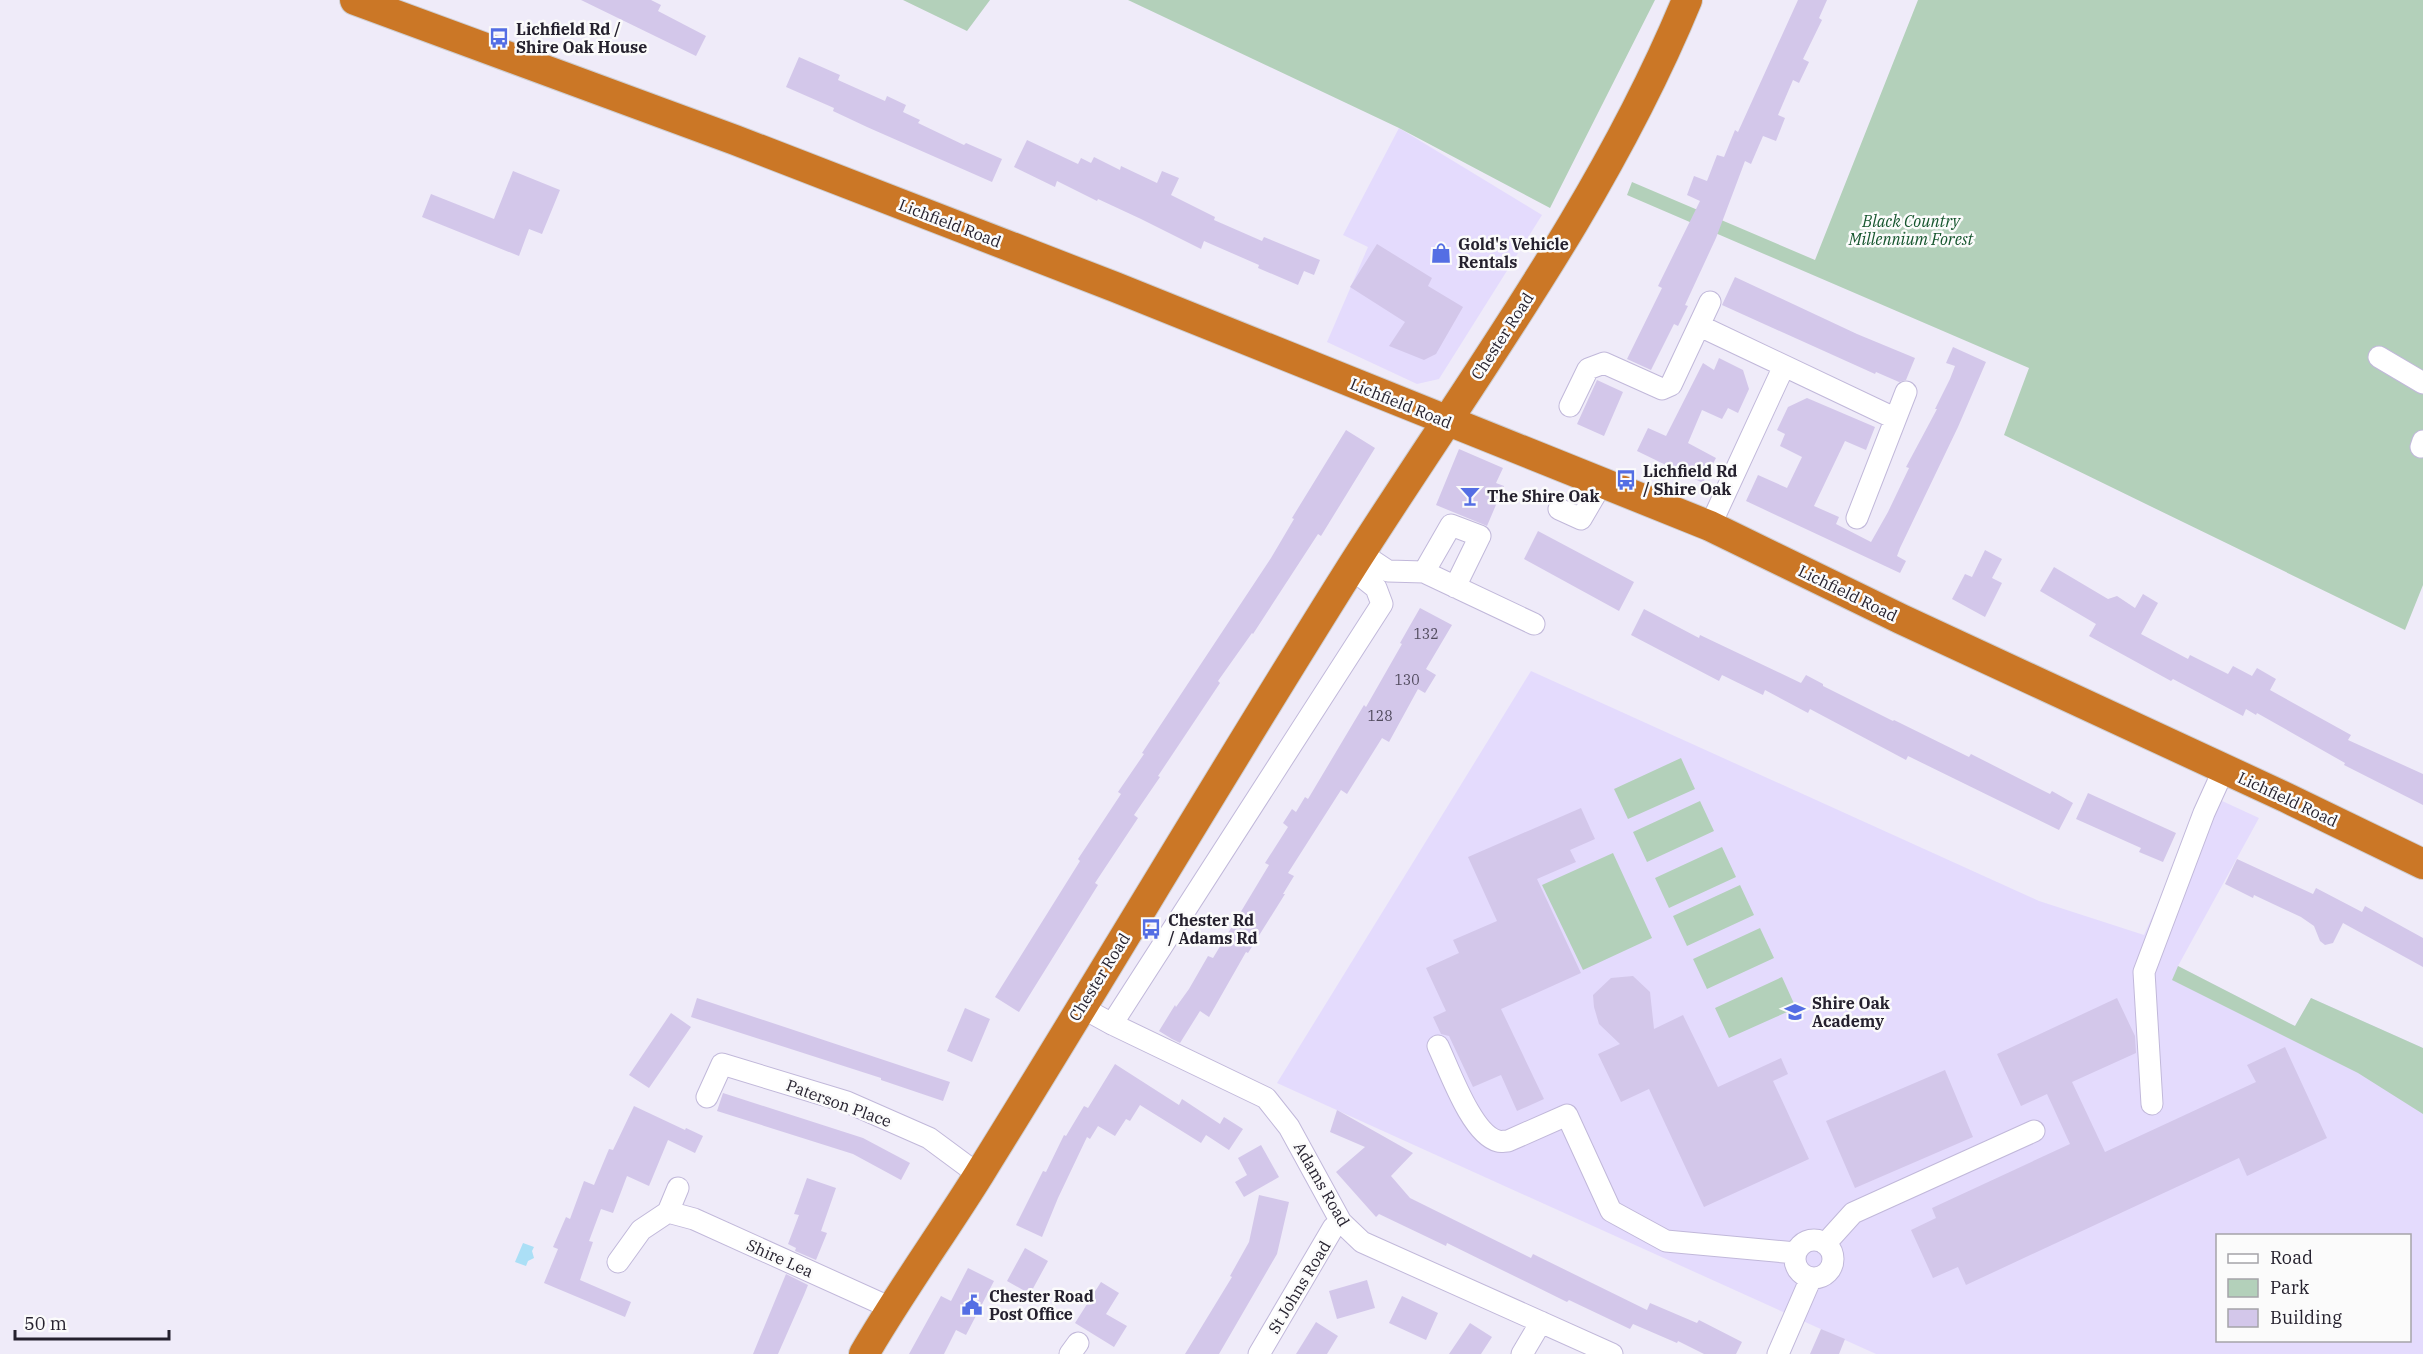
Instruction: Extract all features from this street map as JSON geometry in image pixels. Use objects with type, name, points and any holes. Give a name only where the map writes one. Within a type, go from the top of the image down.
[{"type":"highway","name":"Lichfield Road","points":[[354,0],[735,140],[1115,287],[1710,526],[1901,619],[2423,864]]},
{"type":"highway","name":"Chester Road","points":[[864,1354],[891,1308],[978,1175],[1356,560],[1449,421],[1600,179],[1663,59],[1687,0]]},
{"type":"street","points":[[1570,405],[1588,369],[1604,363],[1662,389],[1671,385],[1710,302]]},
{"type":"street","points":[[1700,326],[1894,418]]},
{"type":"street","points":[[2379,357],[2423,383]]},
{"type":"street","points":[[1710,526],[1784,366]]},
{"type":"street","points":[[1857,518],[1906,392]]},
{"type":"street","points":[[1559,509],[1581,519],[1602,483]]},
{"type":"street","points":[[1424,572],[1450,525],[1480,536],[1455,587]]},
{"type":"street","points":[[1356,560],[1388,570],[1424,572],[1534,624]]},
{"type":"street","points":[[1112,1024],[1382,604],[1376,588],[1356,560]]},
{"type":"street","points":[[2152,1104],[2144,972],[2204,813],[2224,769]]},
{"type":"street","name":"Adams Road","points":[[1081,1006],[1112,1024],[1266,1098],[1276,1107],[1289,1127],[1341,1222],[1362,1242],[1612,1354]]},
{"type":"street","points":[[1438,1046],[1469,1111],[1484,1133],[1497,1141],[1508,1141],[1567,1115],[1611,1211],[1666,1241],[1796,1253]]},
{"type":"street","name":"Paterson Place","points":[[707,1096],[722,1064],[847,1102],[929,1138],[978,1175]]},
{"type":"street","points":[[1826,1244],[1853,1213],[2034,1131]]},
{"type":"street","points":[[618,1262],[641,1230],[668,1212],[678,1188]]},
{"type":"street","name":"Shire Lea","points":[[668,1212],[694,1219],[891,1308]]},
{"type":"street","name":"St Johns Road","points":[[1259,1354],[1333,1228],[1341,1222]]},
{"type":"street","points":[[1810,1240],[1826,1244],[1833,1256],[1831,1268],[1823,1276],[1811,1278],[1805,1276],[1796,1266],[1796,1253],[1804,1243],[1810,1240]]},
{"type":"street","points":[[1778,1354],[1811,1278]]},
{"type":"street","points":[[1522,1354],[1541,1322]]},
{"type":"shaded area","name":"Gold's Vehicle Rentals","points":[[1399,128],[1542,215],[1439,379],[1417,384],[1327,342],[1368,247],[1343,235]]},
{"type":"shaded area","name":"Shire Oak Academy","points":[[1531,671],[2039,901],[2144,935],[2207,794],[2259,818],[2178,966],[2295,1026],[2311,998],[2423,1048],[2423,1354],[1876,1354],[1277,1083]]},
{"type":"green space","points":[[903,0],[990,0],[967,31]]},
{"type":"green space","points":[[1128,0],[1655,0],[1550,208],[1399,128]]},
{"type":"green space","name":"Black Country Millennium Forest","points":[[1918,0],[2423,0],[2423,585],[2405,630],[2004,435],[2029,368],[1627,195],[1632,182],[1815,260]]},
{"type":"green space","points":[[1681,758],[1695,789],[1628,819],[1614,789]]},
{"type":"green space","points":[[1700,801],[1714,831],[1647,862],[1633,832]]},
{"type":"green space","points":[[1722,847],[1736,877],[1669,908],[1655,878]]},
{"type":"green space","points":[[1613,853],[1652,938],[1583,970],[1542,885]]},
{"type":"green space","points":[[1740,885],[1754,915],[1687,946],[1673,916]]},
{"type":"green space","points":[[1760,928],[1774,958],[1707,989],[1693,959]]},
{"type":"green space","points":[[2178,966],[2295,1026],[2311,998],[2423,1048],[2423,1114],[2358,1073],[2172,980]]},
{"type":"green space","points":[[1782,977],[1796,1008],[1729,1038],[1715,1008]]},
{"type":"water","points":[[523,1243],[534,1247],[532,1251],[534,1258],[528,1261],[526,1266],[515,1262]]},
{"type":"building","points":[[581,0],[651,0],[661,5],[658,11],[706,36],[696,56]]},
{"type":"building","points":[[1798,0],[1827,0],[1819,18],[1822,20],[1803,59],[1809,62],[1799,83],[1793,80],[1778,115],[1785,118],[1776,141],[1763,136],[1751,164],[1745,161],[1716,238],[1685,305],[1688,306],[1678,326],[1674,324],[1651,370],[1627,359],[1662,288],[1658,286],[1700,201],[1687,195],[1694,176],[1707,181],[1717,155],[1724,157],[1735,130],[1738,132]]},
{"type":"building","points":[[799,57],[840,75],[838,80],[885,101],[887,96],[906,105],[903,112],[920,120],[918,123],[964,145],[966,143],[1002,159],[992,182],[867,127],[833,111],[834,108],[786,87]]},
{"type":"building","points":[[1027,140],[1078,164],[1081,158],[1091,163],[1094,157],[1120,170],[1121,166],[1157,183],[1162,171],[1179,178],[1171,195],[1215,217],[1214,220],[1262,241],[1264,237],[1320,260],[1314,275],[1304,271],[1298,285],[1204,241],[1201,249],[1057,181],[1055,187],[1014,167]]},
{"type":"building","points":[[513,171],[560,190],[542,234],[529,229],[519,256],[422,217],[431,194],[494,219]]},
{"type":"building","points":[[1377,244],[1432,278],[1428,286],[1463,307],[1436,354],[1424,360],[1389,346],[1405,322],[1350,287]]},
{"type":"building","points":[[1735,277],[1857,334],[1915,358],[1906,380],[1899,382],[1876,372],[1875,374],[1722,305]]},
{"type":"building","points":[[1953,347],[1986,362],[1958,427],[1900,548],[1897,556],[1906,561],[1900,573],[1746,501],[1758,475],[1787,488],[1802,457],[1780,446],[1785,434],[1777,430],[1788,407],[1807,398],[1875,427],[1866,450],[1845,441],[1814,506],[1839,517],[1836,524],[1871,542],[1888,512],[1909,468],[1906,467],[1950,379],[1955,366],[1946,363]]},
{"type":"building","points":[[1719,358],[1743,370],[1749,389],[1738,413],[1728,408],[1722,419],[1702,410],[1688,443],[1716,458],[1703,483],[1637,451],[1648,428],[1666,436],[1703,363],[1714,370]]},
{"type":"building","points":[[1597,380],[1623,392],[1604,436],[1577,424]]},
{"type":"building","points":[[1346,430],[1375,448],[1321,536],[1318,534],[1253,634],[1218,681],[1220,683],[1158,776],[1160,777],[1134,815],[1138,818],[1095,883],[1098,885],[1019,1012],[995,997],[1080,861],[1078,859],[1121,794],[1118,792],[1144,754],[1142,753],[1271,558],[1294,519],[1292,518]]},
{"type":"building","name":"The Shire Oak","points":[[1459,449],[1503,468],[1496,483],[1504,486],[1487,526],[1436,505]]},
{"type":"building","points":[[1538,531],[1634,582],[1619,611],[1524,559]]},
{"type":"building","points":[[1985,550],[2002,559],[1992,578],[2002,583],[1985,617],[1952,599],[1965,574],[1972,577]]},
{"type":"building","points":[[2054,567],[2108,599],[2117,596],[2135,608],[2143,594],[2158,603],[2141,634],[2188,659],[2190,655],[2228,674],[2233,666],[2252,676],[2257,668],[2276,679],[2270,690],[2351,735],[2348,740],[2423,774],[2423,805],[2344,765],[2345,763],[2257,713],[2256,715],[2246,709],[2243,716],[2173,679],[2171,681],[2089,636],[2096,624],[2040,591]]},
{"type":"building","points":[[1420,608],[1452,625],[1426,669],[1436,675],[1425,693],[1418,689],[1389,742],[1382,738],[1347,794],[1341,790],[1288,873],[1294,876],[1283,894],[1285,894],[1248,953],[1246,952],[1209,1017],[1200,1011],[1180,1043],[1172,1039],[1159,1031],[1175,1005],[1176,1007],[1189,989],[1208,956],[1213,958],[1269,865],[1265,863],[1288,827],[1283,823],[1292,809],[1296,812],[1305,797],[1308,799],[1364,705],[1366,707]]},
{"type":"building","points":[[1644,609],[1699,638],[1700,635],[1801,683],[1806,675],[1893,721],[1969,757],[1971,754],[2050,794],[2052,791],[2073,803],[2059,830],[1908,756],[1906,760],[1810,709],[1808,713],[1765,690],[1763,695],[1722,675],[1719,681],[1631,635]]},
{"type":"building","points":[[2088,793],[2176,833],[2163,862],[2139,852],[2141,848],[2076,819]]},
{"type":"building","points":[[1581,808],[1595,839],[1570,850],[1576,862],[1537,879],[1581,973],[1501,1009],[1544,1099],[1517,1111],[1501,1075],[1473,1087],[1449,1036],[1441,1034],[1433,1017],[1446,1011],[1426,968],[1459,953],[1453,940],[1497,921],[1468,857]]},
{"type":"building","points":[[2237,859],[2313,894],[2316,888],[2362,912],[2365,906],[2423,938],[2423,967],[2343,923],[2333,943],[2325,945],[2320,941],[2314,926],[2301,917],[2225,884]]},
{"type":"building","points":[[1633,976],[1650,992],[1654,1029],[1683,1015],[1718,1087],[1781,1058],[1788,1074],[1773,1081],[1809,1159],[1704,1207],[1649,1089],[1621,1102],[1598,1054],[1620,1044],[1599,1024],[1593,995],[1611,978]]},
{"type":"building","points":[[697,998],[950,1082],[943,1101],[881,1080],[881,1078],[691,1017]]},
{"type":"building","points":[[2117,998],[2135,1036],[2136,1053],[2072,1082],[2105,1152],[2256,1082],[2247,1065],[2285,1047],[2327,1138],[2247,1176],[2239,1158],[1966,1285],[1958,1267],[1933,1278],[1911,1230],[1936,1218],[1932,1208],[2070,1144],[2047,1094],[2021,1106],[1997,1054]]},
{"type":"building","points":[[965,1008],[990,1019],[972,1062],[947,1051]]},
{"type":"building","points":[[671,1013],[691,1027],[649,1088],[629,1075]]},
{"type":"building","points":[[1115,1064],[1179,1105],[1182,1099],[1220,1124],[1224,1117],[1243,1129],[1229,1150],[1206,1135],[1201,1143],[1140,1105],[1130,1121],[1126,1119],[1115,1136],[1098,1126],[1090,1139],[1087,1137],[1042,1237],[1016,1225],[1064,1135],[1066,1136],[1084,1106],[1088,1108]]},
{"type":"building","points":[[1945,1070],[1973,1137],[1855,1188],[1826,1121]]},
{"type":"building","points":[[723,1093],[863,1138],[910,1163],[901,1180],[853,1154],[717,1111]]},
{"type":"building","points":[[634,1106],[703,1136],[695,1153],[668,1140],[649,1186],[627,1176],[613,1213],[601,1209],[589,1241],[593,1242],[580,1280],[631,1302],[625,1317],[544,1283],[558,1249],[553,1247],[566,1217],[570,1219],[584,1181],[594,1185],[609,1149],[613,1150]]},
{"type":"building","points":[[1337,1110],[1413,1153],[1391,1176],[1410,1198],[1531,1258],[1533,1254],[1647,1310],[1650,1303],[1697,1323],[1699,1320],[1742,1342],[1736,1354],[1704,1354],[1678,1341],[1677,1343],[1633,1324],[1630,1329],[1569,1300],[1567,1302],[1447,1243],[1446,1246],[1379,1214],[1376,1217],[1336,1172],[1365,1147],[1330,1132]]},
{"type":"building","points":[[1261,1145],[1279,1177],[1244,1197],[1235,1182],[1247,1175],[1238,1158]]},
{"type":"building","points":[[807,1178],[836,1188],[821,1231],[827,1233],[816,1260],[795,1251],[796,1248],[788,1244],[799,1215],[794,1214]]},
{"type":"building","points":[[1259,1195],[1289,1202],[1277,1254],[1219,1354],[1185,1354],[1232,1277],[1230,1276],[1249,1242]]},
{"type":"building","points":[[1025,1248],[1048,1261],[1030,1294],[1007,1281]]},
{"type":"building","points":[[968,1268],[994,1281],[966,1335],[956,1330],[944,1354],[909,1354],[941,1296],[951,1301]]},
{"type":"building","points":[[786,1274],[808,1285],[804,1295],[778,1354],[753,1354]]},
{"type":"building","points":[[1367,1280],[1375,1308],[1337,1319],[1329,1291]]},
{"type":"building","points":[[1101,1282],[1119,1293],[1106,1314],[1127,1326],[1114,1347],[1075,1323]]},
{"type":"building","points":[[1402,1296],[1438,1313],[1426,1340],[1389,1323]]},
{"type":"building","points":[[1316,1322],[1338,1336],[1327,1354],[1296,1354]]},
{"type":"building","points":[[1470,1323],[1492,1337],[1481,1354],[1449,1354]]},
{"type":"building","points":[[1821,1329],[1845,1339],[1839,1354],[1810,1354]]},
{"type":"place","name":"Lichfield Rd / Shire Oak House","points":[[499,38]]},
{"type":"place","name":"Gold's Vehicle Rentals","points":[[1441,253]]},
{"type":"place","name":"Lichfield Rd / Shire Oak","points":[[1626,480]]},
{"type":"place","name":"The Shire Oak","points":[[1470,496]]},
{"type":"place","name":"Chester Rd / Adams Rd","points":[[1151,929]]},
{"type":"place","name":"Shire Oak Academy","points":[[1795,1012]]},
{"type":"place","name":"Chester Road Post Office","points":[[972,1305]]}]
